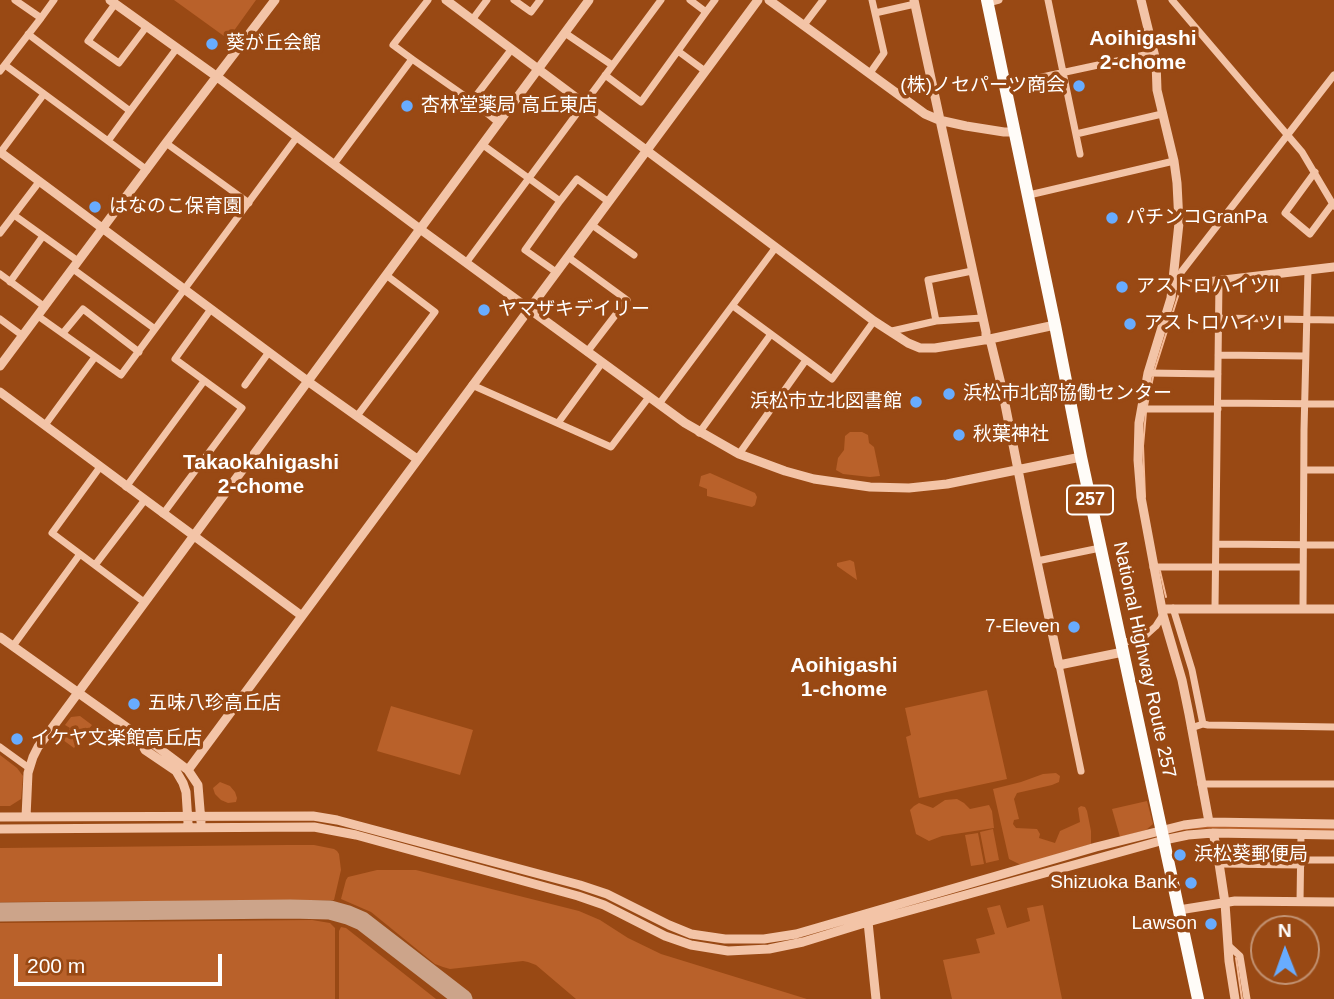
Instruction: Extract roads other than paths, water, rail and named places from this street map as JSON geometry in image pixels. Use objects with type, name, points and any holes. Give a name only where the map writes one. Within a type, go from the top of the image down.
[{"type":"highway","name":"National Highway Route 257","points":[[991,1],[1005,85],[1081,457],[1198,999]]},
{"type":"street","points":[[15,0],[41,18]]},
{"type":"street","points":[[54,0],[2,68],[44,94],[147,170]]},
{"type":"street","points":[[0,366],[275,0]]},
{"type":"street","points":[[428,0],[393,45],[499,123]]},
{"type":"street","points":[[446,0],[874,321],[908,343],[920,348],[935,348],[1055,325]]},
{"type":"street","points":[[472,20],[487,0]]},
{"type":"street","points":[[514,0],[531,12],[540,0]]},
{"type":"street","points":[[26,817],[29,768],[38,747],[589,0]]},
{"type":"street","points":[[466,263],[661,0]]},
{"type":"street","points":[[690,0],[706,12]]},
{"type":"street","points":[[606,75],[641,102],[715,0]]},
{"type":"street","points":[[188,770],[758,0]]},
{"type":"street","points":[[769,0],[925,114],[939,120],[1015,132]]},
{"type":"street","points":[[804,25],[823,0]]},
{"type":"street","points":[[870,73],[884,53],[872,0]]},
{"type":"street","points":[[1048,0],[1080,154]]},
{"type":"street","points":[[1141,0],[1156,61],[1157,90],[1174,162],[1179,223],[1173,286],[1145,409],[1139,423],[1141,497],[1157,567],[1162,612],[1182,680],[1209,822]]},
{"type":"street","points":[[1172,0],[1302,152],[1315,172],[1333,205],[1310,233],[1285,213],[1315,172]]},
{"type":"street","points":[[147,26],[119,64],[88,41],[112,2],[147,26],[216,76],[649,397],[699,433],[739,454],[814,479],[870,487],[947,484],[1081,457]]},
{"type":"street","points":[[875,13],[915,2],[982,318],[1004,396],[1081,771]]},
{"type":"street","points":[[565,33],[612,65]]},
{"type":"street","points":[[29,34],[130,111]]},
{"type":"street","points":[[108,141],[177,48]]},
{"type":"street","points":[[472,101],[511,50]]},
{"type":"street","points":[[678,51],[705,71]]},
{"type":"street","points":[[1005,85],[1154,52]]},
{"type":"street","points":[[334,164],[412,59]]},
{"type":"street","points":[[1173,286],[1334,75]]},
{"type":"street","points":[[44,94],[1,156],[417,459]]},
{"type":"street","points":[[1076,134],[1162,114]]},
{"type":"street","points":[[38,316],[121,375],[297,137]]},
{"type":"street","points":[[166,143],[249,203]]},
{"type":"street","points":[[483,145],[560,201]]},
{"type":"street","points":[[1029,195],[1174,162]]},
{"type":"street","points":[[556,272],[525,250],[560,201],[577,179],[609,202]]},
{"type":"street","points":[[0,233],[39,182]]},
{"type":"street","points":[[14,215],[155,329]]},
{"type":"street","points":[[592,225],[634,255]]},
{"type":"street","points":[[10,282],[43,236]]},
{"type":"street","points":[[659,404],[776,247]]},
{"type":"street","points":[[568,257],[626,300],[587,352]]},
{"type":"street","points":[[1173,286],[1334,267]]},
{"type":"street","points":[[1303,608],[1308,270]]},
{"type":"street","points":[[936,321],[928,280],[972,271]]},
{"type":"street","points":[[0,274],[45,307]]},
{"type":"street","points":[[357,416],[435,312],[386,275]]},
{"type":"street","points":[[1215,608],[1219,281]]},
{"type":"street","points":[[733,306],[832,379],[874,321]]},
{"type":"street","points":[[63,333],[83,309],[139,352]]},
{"type":"street","points":[[163,514],[243,408],[175,359],[211,309]]},
{"type":"street","points":[[892,331],[936,321],[982,318]]},
{"type":"street","points":[[1219,318],[1334,320]]},
{"type":"street","points":[[0,319],[23,336]]},
{"type":"street","points":[[699,433],[771,334]]},
{"type":"street","points":[[244,385],[269,352]]},
{"type":"street","points":[[1218,355],[1306,356]]},
{"type":"street","points":[[44,425],[95,357]]},
{"type":"street","points":[[739,454],[806,360]]},
{"type":"street","points":[[558,423],[602,363]]},
{"type":"street","points":[[1152,373],[1218,374]]},
{"type":"street","points":[[126,487],[204,381]]},
{"type":"street","points":[[472,385],[611,447],[649,397]]},
{"type":"street","points":[[0,392],[302,616]]},
{"type":"street","points":[[1145,409],[1334,404]]},
{"type":"street","points":[[100,467],[52,533],[144,602]]},
{"type":"street","points":[[1304,470],[1334,470]]},
{"type":"street","points":[[95,565],[145,500]]},
{"type":"street","points":[[1216,544],[1334,545]]},
{"type":"street","points":[[1037,561],[1100,548]]},
{"type":"street","points":[[13,646],[80,554]]},
{"type":"street","points":[[1157,567],[1303,567]]},
{"type":"street","points":[[1059,665],[1122,647],[1146,635],[1156,626],[1162,612],[1173,608],[1334,609]]},
{"type":"street","points":[[1173,608],[1192,670],[1203,724]]},
{"type":"street","points":[[0,637],[188,770],[198,785],[201,822]]},
{"type":"street","points":[[1191,728],[1203,724],[1334,727]]},
{"type":"street","points":[[136,734],[145,750],[176,771],[186,792],[188,822]]},
{"type":"street","points":[[0,747],[29,768]]},
{"type":"street","points":[[1201,784],[1334,784]]},
{"type":"street","points":[[0,817],[314,827],[356,835],[578,896],[604,905],[665,936],[691,945],[728,951],[769,949],[803,942],[866,918],[1209,822],[1334,824]]},
{"type":"street","points":[[0,829],[188,822]]},
{"type":"street","points":[[1213,833],[1225,902],[1235,999]]},
{"type":"street","points":[[1163,835],[1334,835]]},
{"type":"street","points":[[1300,902],[1301,835]]},
{"type":"street","points":[[1219,864],[1334,860]]},
{"type":"street","points":[[1178,910],[1225,902],[1334,902]]},
{"type":"street","points":[[866,918],[876,999]]},
{"type":"street","points":[[1228,945],[1240,956],[1247,999]]},
{"type":"waterway","points":[[1154,372],[1179,293]]},
{"type":"waterway","points":[[1147,406],[1153,377]]},
{"type":"waterway","points":[[1145,497],[1143,446],[1146,412]]},
{"type":"waterway","points":[[1160,571],[1166,597]]},
{"type":"waterway","points":[[1236,958],[1242,999]]},
{"type":"place","name":"葵が丘会館","points":[[212,44]]},
{"type":"place","name":"(株)ノセパーツ商会","points":[[1079,86]]},
{"type":"place","name":"杏林堂薬局 高丘東店","points":[[407,106]]},
{"type":"place","name":"はなのこ保育園","points":[[95,207]]},
{"type":"place","name":"パチンコGranPa","points":[[1112,218]]},
{"type":"place","name":"アストロハイツII","points":[[1122,287]]},
{"type":"place","name":"ヤマザキデイリー","points":[[484,310]]},
{"type":"place","name":"アストロハイツI","points":[[1130,324]]},
{"type":"place","name":"浜松市北部協働センター","points":[[949,394]]},
{"type":"place","name":"浜松市立北図書館","points":[[916,402]]},
{"type":"place","name":"秋葉神社","points":[[959,435]]},
{"type":"place","name":"7-Eleven","points":[[1074,627]]},
{"type":"place","name":"五味八珍高丘店","points":[[134,704]]},
{"type":"place","name":"イケヤ文楽館高丘店","points":[[17,739]]},
{"type":"place","name":"浜松葵郵便局","points":[[1180,855]]},
{"type":"place","name":"Shizuoka Bank","points":[[1191,883]]},
{"type":"place","name":"Lawson","points":[[1211,924]]},
{"type":"district","name":"Aoihigashi 2-chome","points":[[1143,51]]},
{"type":"district","name":"Takaokahigashi 2-chome","points":[[261,475]]},
{"type":"district","name":"Aoihigashi 1-chome","points":[[844,678]]}]
